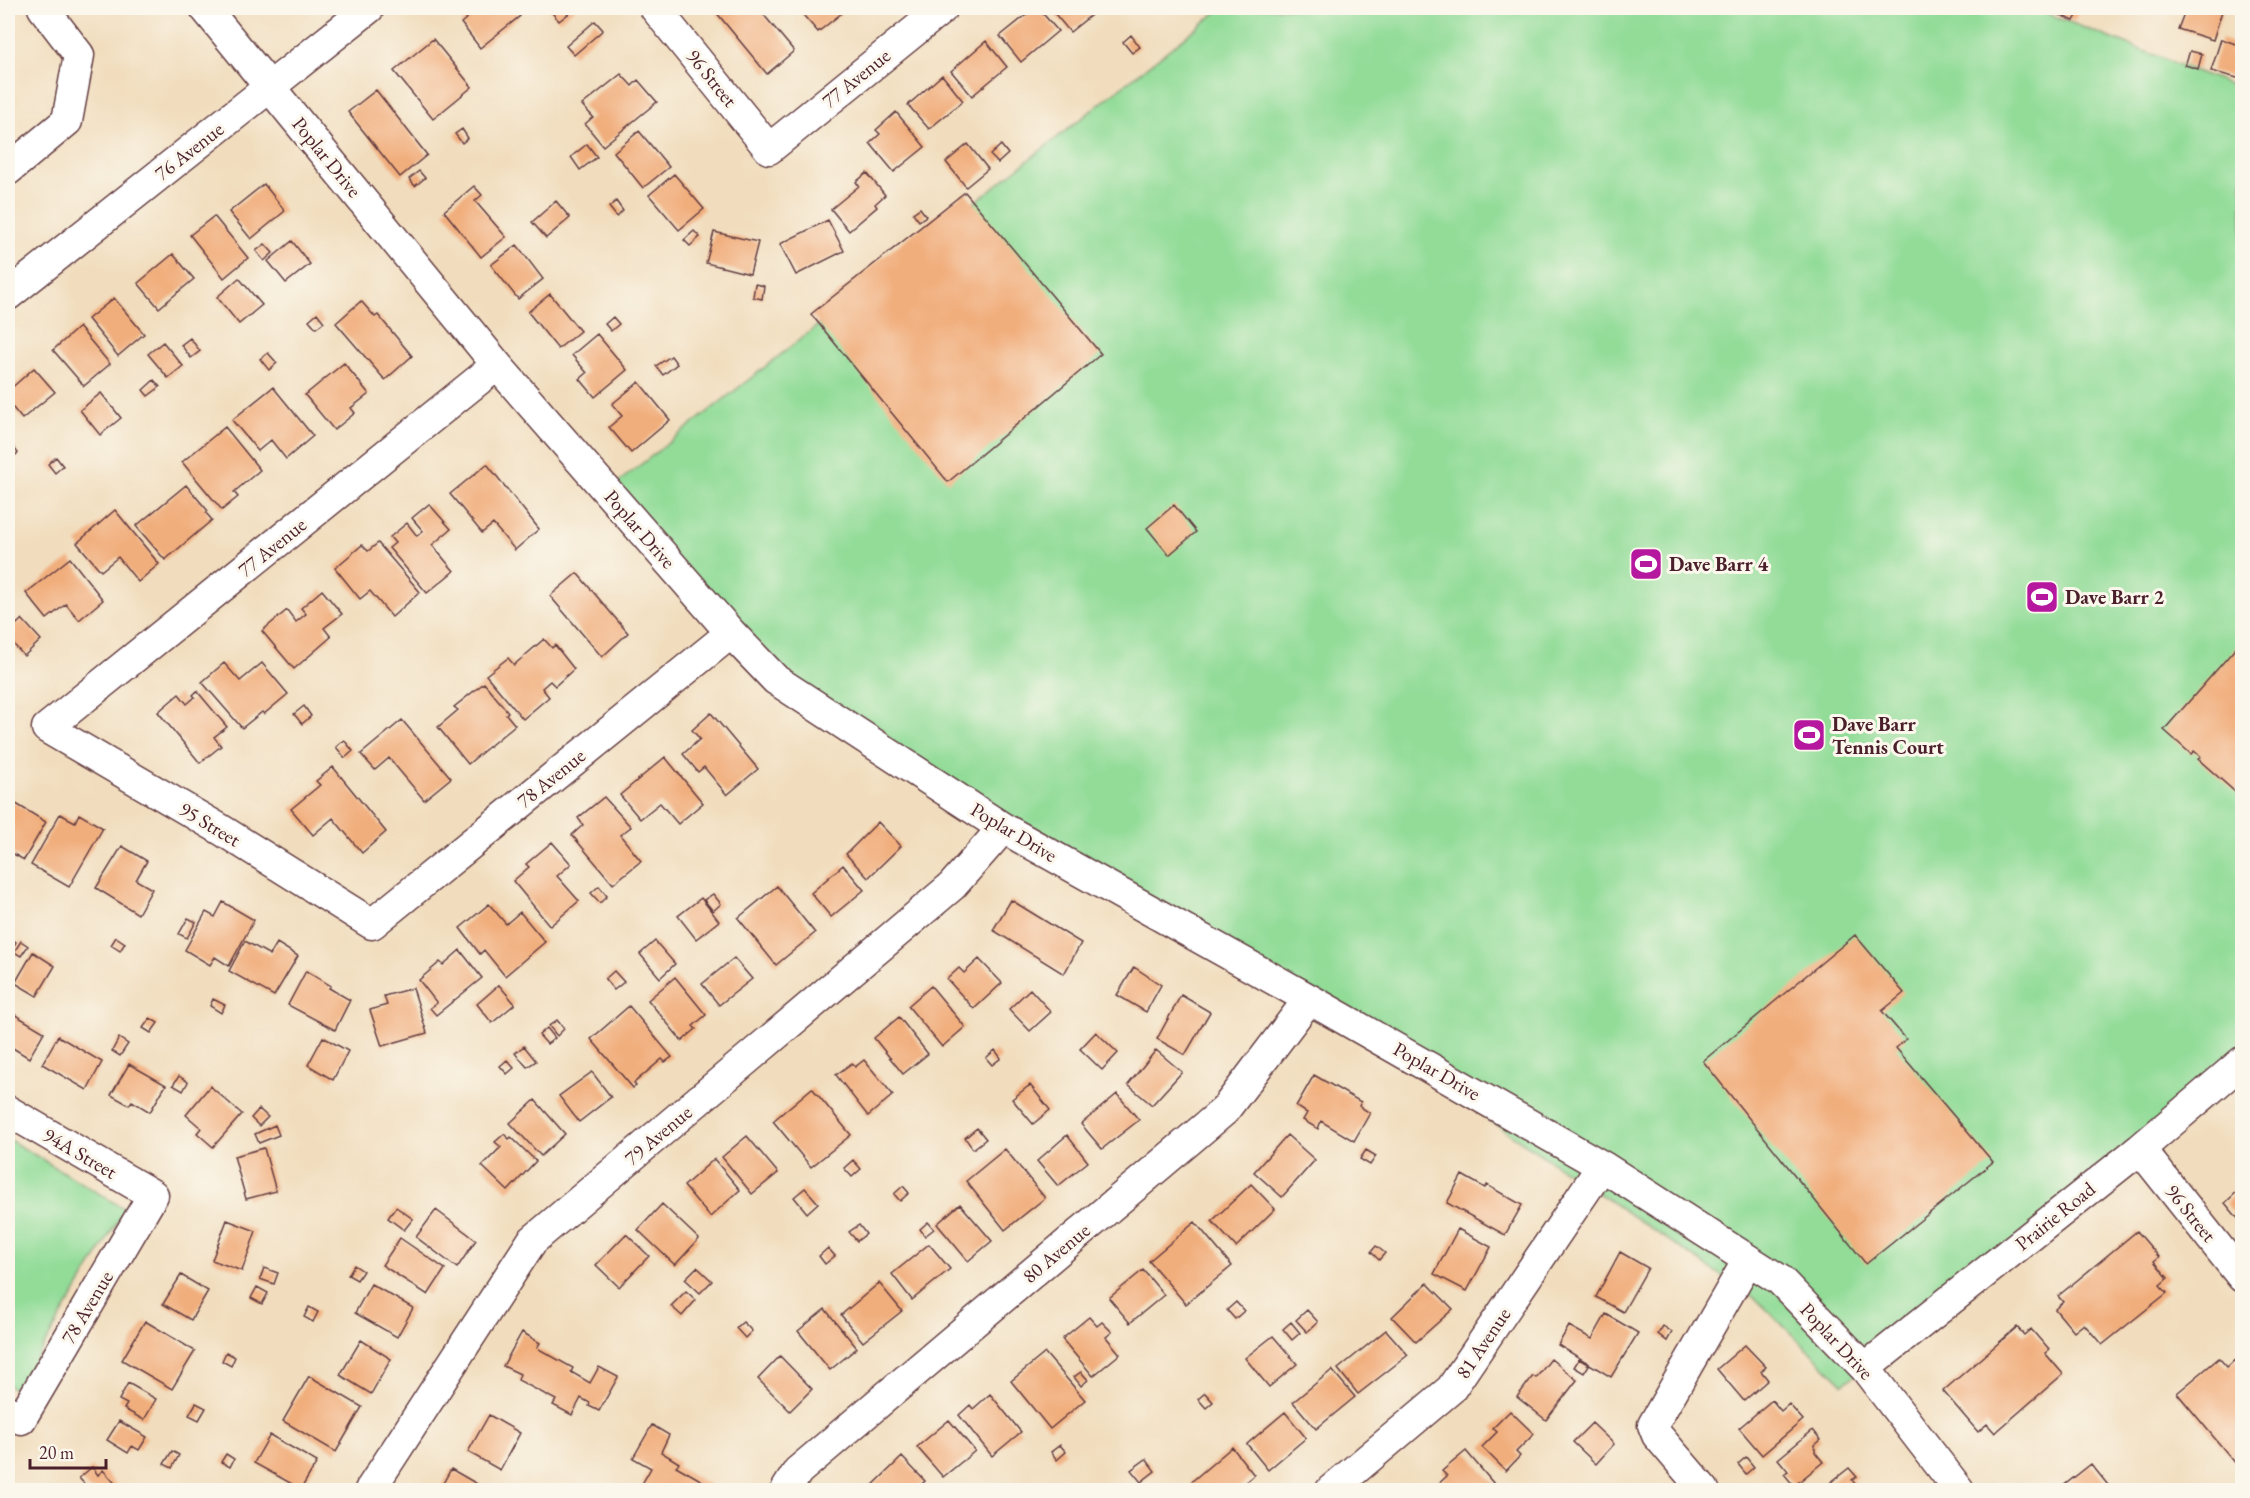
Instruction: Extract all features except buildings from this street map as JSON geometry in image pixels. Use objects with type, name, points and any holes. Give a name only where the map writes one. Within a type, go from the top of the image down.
[{"type":"street","points":[[8,170],[67,121],[79,55],[43,8]]},
{"type":"street","name":"Poplar Drive","points":[[205,8],[497,365],[731,633],[776,680],[1003,828],[1602,1166],[1780,1280],[1865,1368],[1959,1491]]},
{"type":"street","name":"76 Avenue","points":[[8,295],[369,8]]},
{"type":"street","name":"96 Street","points":[[655,8],[769,149]]},
{"type":"street","name":"77 Avenue","points":[[769,149],[943,8]]},
{"type":"street","name":"77 Avenue","points":[[47,728],[497,365]]},
{"type":"street","name":"78 Avenue","points":[[372,924],[731,633]]},
{"type":"street","name":"95 Street","points":[[47,728],[220,829],[372,924]]},
{"type":"street","name":"79 Avenue","points":[[370,1491],[532,1241],[952,886],[1003,828]]},
{"type":"street","name":"80 Avenue","points":[[786,1491],[798,1471],[1224,1111],[1309,999]]},
{"type":"street","name":"Prairie Road","points":[[1865,1368],[2140,1149],[2242,1062]]},
{"type":"street","name":"94A Street","points":[[8,1111],[153,1195]]},
{"type":"street","name":"96 Street","points":[[2140,1149],[2242,1276]]},
{"type":"street","name":"81 Avenue","points":[[1331,1491],[1451,1389],[1602,1166]]},
{"type":"street","name":"78 Avenue","points":[[14,1415],[153,1195]]},
{"type":"street","points":[[1704,1491],[1657,1435],[1653,1425],[1748,1260]]},
{"type":"green space","points":[[1222,8],[2033,8],[2242,89],[2242,1078],[2137,1166],[1843,1384],[1756,1299],[1309,999],[776,680],[607,491]]},
{"type":"green space","points":[[8,1139],[125,1209],[17,1391],[8,1385]]},
{"type":"place","name":"Dave Barr 4","points":[[1646,564]]},
{"type":"place","name":"Dave Barr 2","points":[[2042,597]]},
{"type":"place","name":"Dave Barr Tennis Court","points":[[1809,735]]}]
